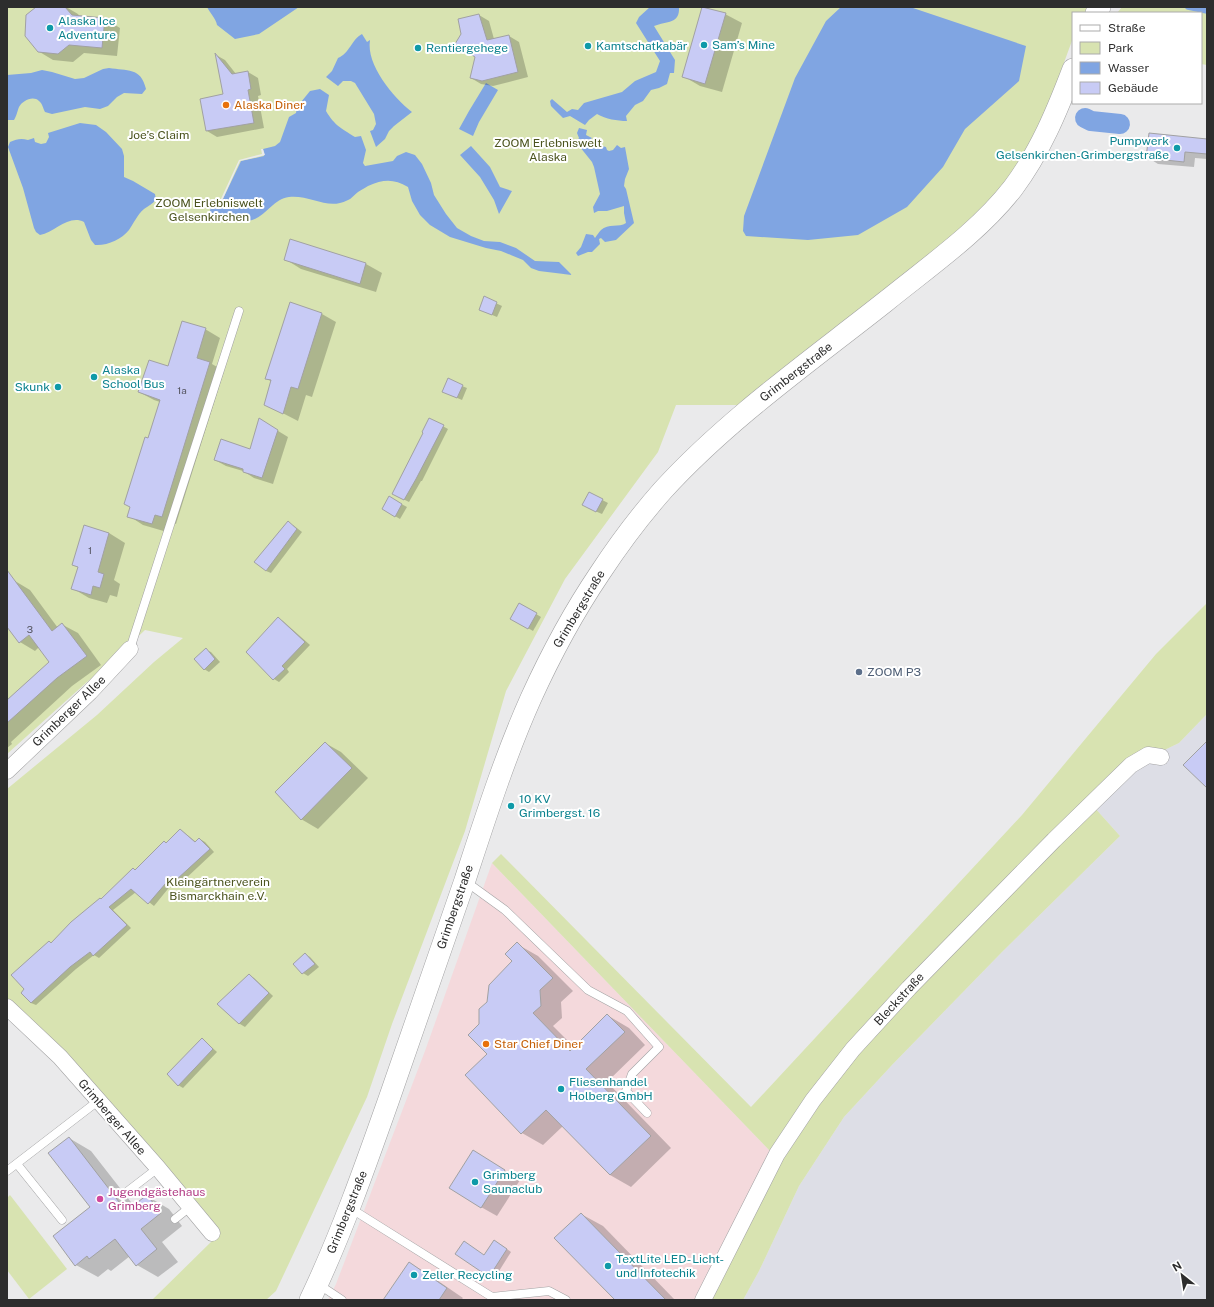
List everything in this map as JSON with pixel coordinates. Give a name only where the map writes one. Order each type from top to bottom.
[{"type":"street","name":"Grimbergstraße","points":[[314,1292],[350,1208],[511,748],[531,699],[562,635],[599,574],[634,525],[664,489],[725,430],[758,402],[945,254],[988,217],[1013,188],[1036,155],[1058,108],[1072,72]]},
{"type":"street","name":"Grimberger Allee","points":[[7,771],[90,692],[130,649]]},
{"type":"street","name":"Bleckstraße","points":[[703,1300],[777,1154],[813,1100],[853,1049],[908,988],[1054,840],[1131,765],[1148,755],[1161,757]]},
{"type":"street","name":"Grimberger Allee","points":[[7,1007],[60,1057],[158,1168],[212,1233]]},
{"type":"lane","points":[[130,649],[239,311]]},
{"type":"lane","points":[[465,880],[505,910],[588,990],[627,1011],[660,1047],[632,1074],[626,1091],[647,1113]]},
{"type":"lane","points":[[7,1171],[98,1101]]},
{"type":"lane","points":[[17,1164],[62,1220]]},
{"type":"lane","points":[[128,1191],[158,1168]]},
{"type":"lane","points":[[174,1219],[190,1207]]},
{"type":"lane","points":[[350,1208],[492,1297],[549,1291],[566,1300]]},
{"type":"lane","points":[[314,1292],[342,1300]]},
{"type":"shaded area","points":[[1207,714],[1207,1300],[743,1300],[759,1271],[799,1186],[844,1117],[892,1065],[1002,952],[1120,836],[1094,807],[1148,758],[1179,743]]},
{"type":"shaded area","points":[[492,863],[771,1152],[696,1300],[328,1300],[336,1284],[425,1051]]},
{"type":"green space","points":[[7,7],[1089,7],[1086,12],[1072,12],[1072,41],[1047,109],[1027,149],[1007,182],[981,214],[740,405],[676,405],[658,452],[565,579],[506,691],[465,831],[392,1024],[367,1097],[276,1291],[266,1300],[152,1300],[212,1241],[7,1002],[7,789],[97,715],[154,662],[183,638],[145,630],[7,754]]},
{"type":"green space","points":[[1122,7],[1207,7],[1207,65],[1202,64],[1202,12],[1118,12]]},
{"type":"green space","points":[[1207,603],[1207,714],[1179,743],[1148,758],[1094,807],[1120,836],[1002,952],[892,1065],[844,1117],[799,1186],[759,1271],[743,1300],[707,1300],[771,1152],[492,863],[501,854],[751,1107],[1022,815],[1156,654]]},
{"type":"green space","points":[[10,1195],[67,1269],[29,1299],[7,1270],[7,1198]]},
{"type":"water","points":[[207,7],[299,7],[259,34],[235,39],[217,25]]},
{"type":"water","points":[[650,7],[679,7],[679,12],[675,19],[654,26],[675,60],[674,73],[670,73],[667,84],[651,90],[643,101],[635,105],[626,116],[627,121],[619,121],[597,114],[585,125],[570,116],[563,118],[551,106],[550,101],[552,99],[567,112],[572,109],[578,110],[584,103],[622,92],[635,81],[656,72],[660,61],[636,23],[639,17]]},
{"type":"water","points":[[841,7],[913,8],[1026,46],[1019,81],[965,129],[943,167],[907,207],[858,235],[808,240],[746,236],[743,231],[744,216],[795,78],[826,21]]},
{"type":"water","points":[[362,34],[367,42],[370,40],[372,60],[382,80],[397,98],[412,112],[394,126],[389,131],[385,139],[376,147],[370,131],[373,130],[376,124],[374,114],[355,83],[351,81],[343,81],[338,86],[326,77],[332,71],[338,58],[345,53],[355,40]]},
{"type":"water","points":[[109,68],[137,73],[144,82],[146,89],[142,94],[124,93],[117,97],[108,106],[100,109],[85,107],[52,114],[45,112],[42,104],[37,99],[31,99],[20,105],[14,120],[7,119],[7,75],[31,73],[42,70],[75,79],[84,78],[103,69]]},
{"type":"water","points":[[486,83],[498,90],[479,122],[473,136],[459,129]]},
{"type":"water","points":[[320,89],[329,95],[326,111],[332,120],[355,137],[361,136],[366,150],[363,163],[365,166],[393,161],[397,156],[406,152],[415,155],[422,164],[431,183],[434,195],[457,228],[484,241],[500,242],[516,248],[535,261],[559,262],[572,275],[539,271],[531,268],[523,260],[501,251],[450,237],[430,225],[420,215],[412,201],[408,187],[393,181],[379,182],[368,186],[349,200],[334,204],[289,197],[278,201],[259,217],[248,221],[209,216],[212,201],[221,203],[241,161],[264,156],[263,149],[275,146],[280,142],[289,117],[296,113],[297,107],[310,91]]},
{"type":"water","points":[[80,123],[96,125],[106,132],[122,149],[124,156],[124,177],[155,194],[156,200],[137,216],[126,233],[114,241],[100,245],[95,245],[91,240],[84,222],[78,220],[67,222],[40,235],[36,232],[23,188],[8,147],[10,142],[19,139],[28,140],[34,138],[35,142],[41,144],[46,143],[49,137],[48,133]]},
{"type":"water","points":[[579,128],[587,130],[586,135],[592,138],[590,140],[594,144],[606,147],[609,151],[613,150],[617,145],[621,148],[625,147],[629,169],[624,186],[634,223],[616,240],[605,242],[601,238],[599,239],[600,244],[592,252],[578,256],[576,253],[581,247],[586,234],[593,235],[595,238],[604,228],[626,223],[624,206],[594,213],[593,207],[600,194],[592,162],[576,142],[579,138],[577,133]]},
{"type":"water","points":[[471,146],[490,167],[500,187],[512,191],[499,214],[494,200],[480,177],[460,155]]},
{"type":"pier","points":[[261,149],[263,149],[265,155],[240,161],[221,203],[212,201],[209,204],[212,199],[220,201],[239,160],[262,154]]},
{"type":"building","name":"Alaska Ice Adventure","points":[[36,7],[65,7],[72,15],[105,18],[102,48],[69,45],[58,54],[38,52],[25,36],[26,15]]},
{"type":"building","name":"Sam’s Mine","points":[[702,7],[726,13],[705,84],[682,77]]},
{"type":"building","points":[[479,14],[487,40],[509,35],[518,72],[482,81],[470,78],[475,57],[455,44],[461,34],[458,19]]},
{"type":"building","points":[[215,53],[232,74],[248,71],[251,89],[248,90],[254,123],[206,131],[200,99],[223,94]]},
{"type":"building","name":"Pumpwerk Gelsenkirchen-Grimbergstraße","points":[[1149,133],[1207,139],[1207,154],[1185,152],[1184,162],[1146,158]]},
{"type":"building","points":[[290,239],[366,263],[360,284],[284,260]]},
{"type":"building","points":[[484,296],[497,302],[492,315],[479,310]]},
{"type":"building","points":[[290,302],[322,313],[298,389],[291,387],[283,414],[264,405],[271,380],[265,379]]},
{"type":"building","points":[[182,321],[206,328],[197,358],[210,362],[162,517],[155,515],[152,524],[127,517],[130,507],[124,504],[145,437],[148,438],[160,400],[138,392],[149,360],[168,366]]},
{"type":"building","points":[[448,378],[463,385],[457,398],[442,392]]},
{"type":"building","points":[[259,418],[278,430],[262,478],[243,472],[243,469],[214,460],[221,439],[250,449]]},
{"type":"building","points":[[429,418],[444,425],[404,500],[392,494]]},
{"type":"building","points":[[589,492],[603,499],[596,512],[582,505]]},
{"type":"building","points":[[389,496],[402,504],[395,517],[382,509]]},
{"type":"building","points":[[288,521],[297,529],[266,571],[254,562]]},
{"type":"building","points":[[84,525],[109,533],[98,572],[104,574],[100,588],[93,586],[91,595],[71,589],[78,567],[72,565]]},
{"type":"building","points":[[7,570],[52,631],[62,623],[87,656],[57,678],[7,723],[7,700],[49,662],[29,635],[19,643],[7,627]]},
{"type":"building","points":[[519,603],[537,613],[528,629],[510,619]]},
{"type":"building","points":[[278,617],[305,642],[282,666],[285,669],[273,680],[246,652]]},
{"type":"building","points":[[206,648],[215,659],[204,670],[194,659]]},
{"type":"building","points":[[1207,741],[1207,788],[1183,765]]},
{"type":"building","points":[[325,742],[352,768],[301,820],[275,792]]},
{"type":"building","points":[[180,829],[195,842],[199,838],[210,849],[176,880],[172,876],[148,904],[131,889],[109,907],[127,925],[93,956],[90,952],[70,967],[31,1003],[21,993],[24,989],[11,975],[49,941],[51,943],[71,922],[100,898],[101,899],[133,868],[135,870],[164,841],[166,843]]},
{"type":"building","points":[[517,942],[553,978],[540,990],[541,1006],[533,1013],[570,1051],[607,1014],[625,1032],[586,1069],[651,1136],[610,1175],[546,1110],[521,1134],[465,1075],[487,1054],[468,1035],[479,1024],[479,1009],[487,1002],[489,985],[512,961],[505,954]]},
{"type":"building","points":[[305,953],[315,964],[302,974],[293,964]]},
{"type":"building","points":[[249,974],[269,993],[239,1024],[217,1004]]},
{"type":"building","points":[[202,1038],[213,1049],[178,1086],[167,1074]]},
{"type":"building","name":"Jugendgästehaus Grimberg","points":[[69,1137],[126,1211],[147,1195],[161,1213],[141,1229],[157,1249],[136,1266],[115,1239],[89,1259],[87,1256],[75,1266],[53,1236],[90,1207],[48,1153]]},
{"type":"building","name":"Grimberg Saunaclub","points":[[473,1150],[505,1170],[481,1208],[449,1188]]},
{"type":"building","name":"TextLite LED- Licht- und Infotechik","points":[[581,1213],[666,1300],[615,1300],[554,1238]]},
{"type":"building","points":[[494,1240],[507,1249],[489,1277],[455,1254],[464,1241],[484,1255]]},
{"type":"building","name":"Zeller Recycling","points":[[409,1262],[447,1288],[439,1300],[383,1300]]},
{"type":"waterway","points":[[1188,7],[1207,11]]},
{"type":"waterway","points":[[1085,118],[1091,121],[1120,124]]},
{"type":"place","name":"Alaska Ice Adventure","points":[[50,28]]},
{"type":"place","name":"Sam’s Mine","points":[[704,45]]},
{"type":"place","name":"Kamtschatkabär","points":[[588,46]]},
{"type":"place","name":"Rentiergehege","points":[[418,48]]},
{"type":"place","name":"Alaska Diner","points":[[226,105]]},
{"type":"place","name":"Pumpwerk Gelsenkirchen-Grimbergstraße","points":[[1177,148]]},
{"type":"place","name":"Alaska School Bus","points":[[94,377]]},
{"type":"place","name":"Skunk","points":[[58,387]]},
{"type":"place","name":"ZOOM P3","points":[[859,672]]},
{"type":"place","name":"10 KV Grimbergst. 16","points":[[511,806]]},
{"type":"place","name":"Star Chief Diner","points":[[486,1044]]},
{"type":"place","name":"Fliesenhandel Holberg GmbH","points":[[561,1089]]},
{"type":"place","name":"Grimberg Saunaclub","points":[[475,1182]]},
{"type":"place","name":"Jugendgästehaus Grimberg","points":[[100,1199]]},
{"type":"place","name":"TextLite LED- Licht- und Infotechik","points":[[608,1266]]},
{"type":"place","name":"Zeller Recycling","points":[[414,1275]]},
{"type":"park label","name":"Joe’s Claim","points":[[159,135]]},
{"type":"park label","name":"ZOOM Erlebniswelt Alaska","points":[[548,150]]},
{"type":"park label","name":"ZOOM Erlebniswelt Gelsenkirchen","points":[[209,210]]},
{"type":"park label","name":"Kleingärtnerverein Bismarckhain e.V.","points":[[218,889]]}]
